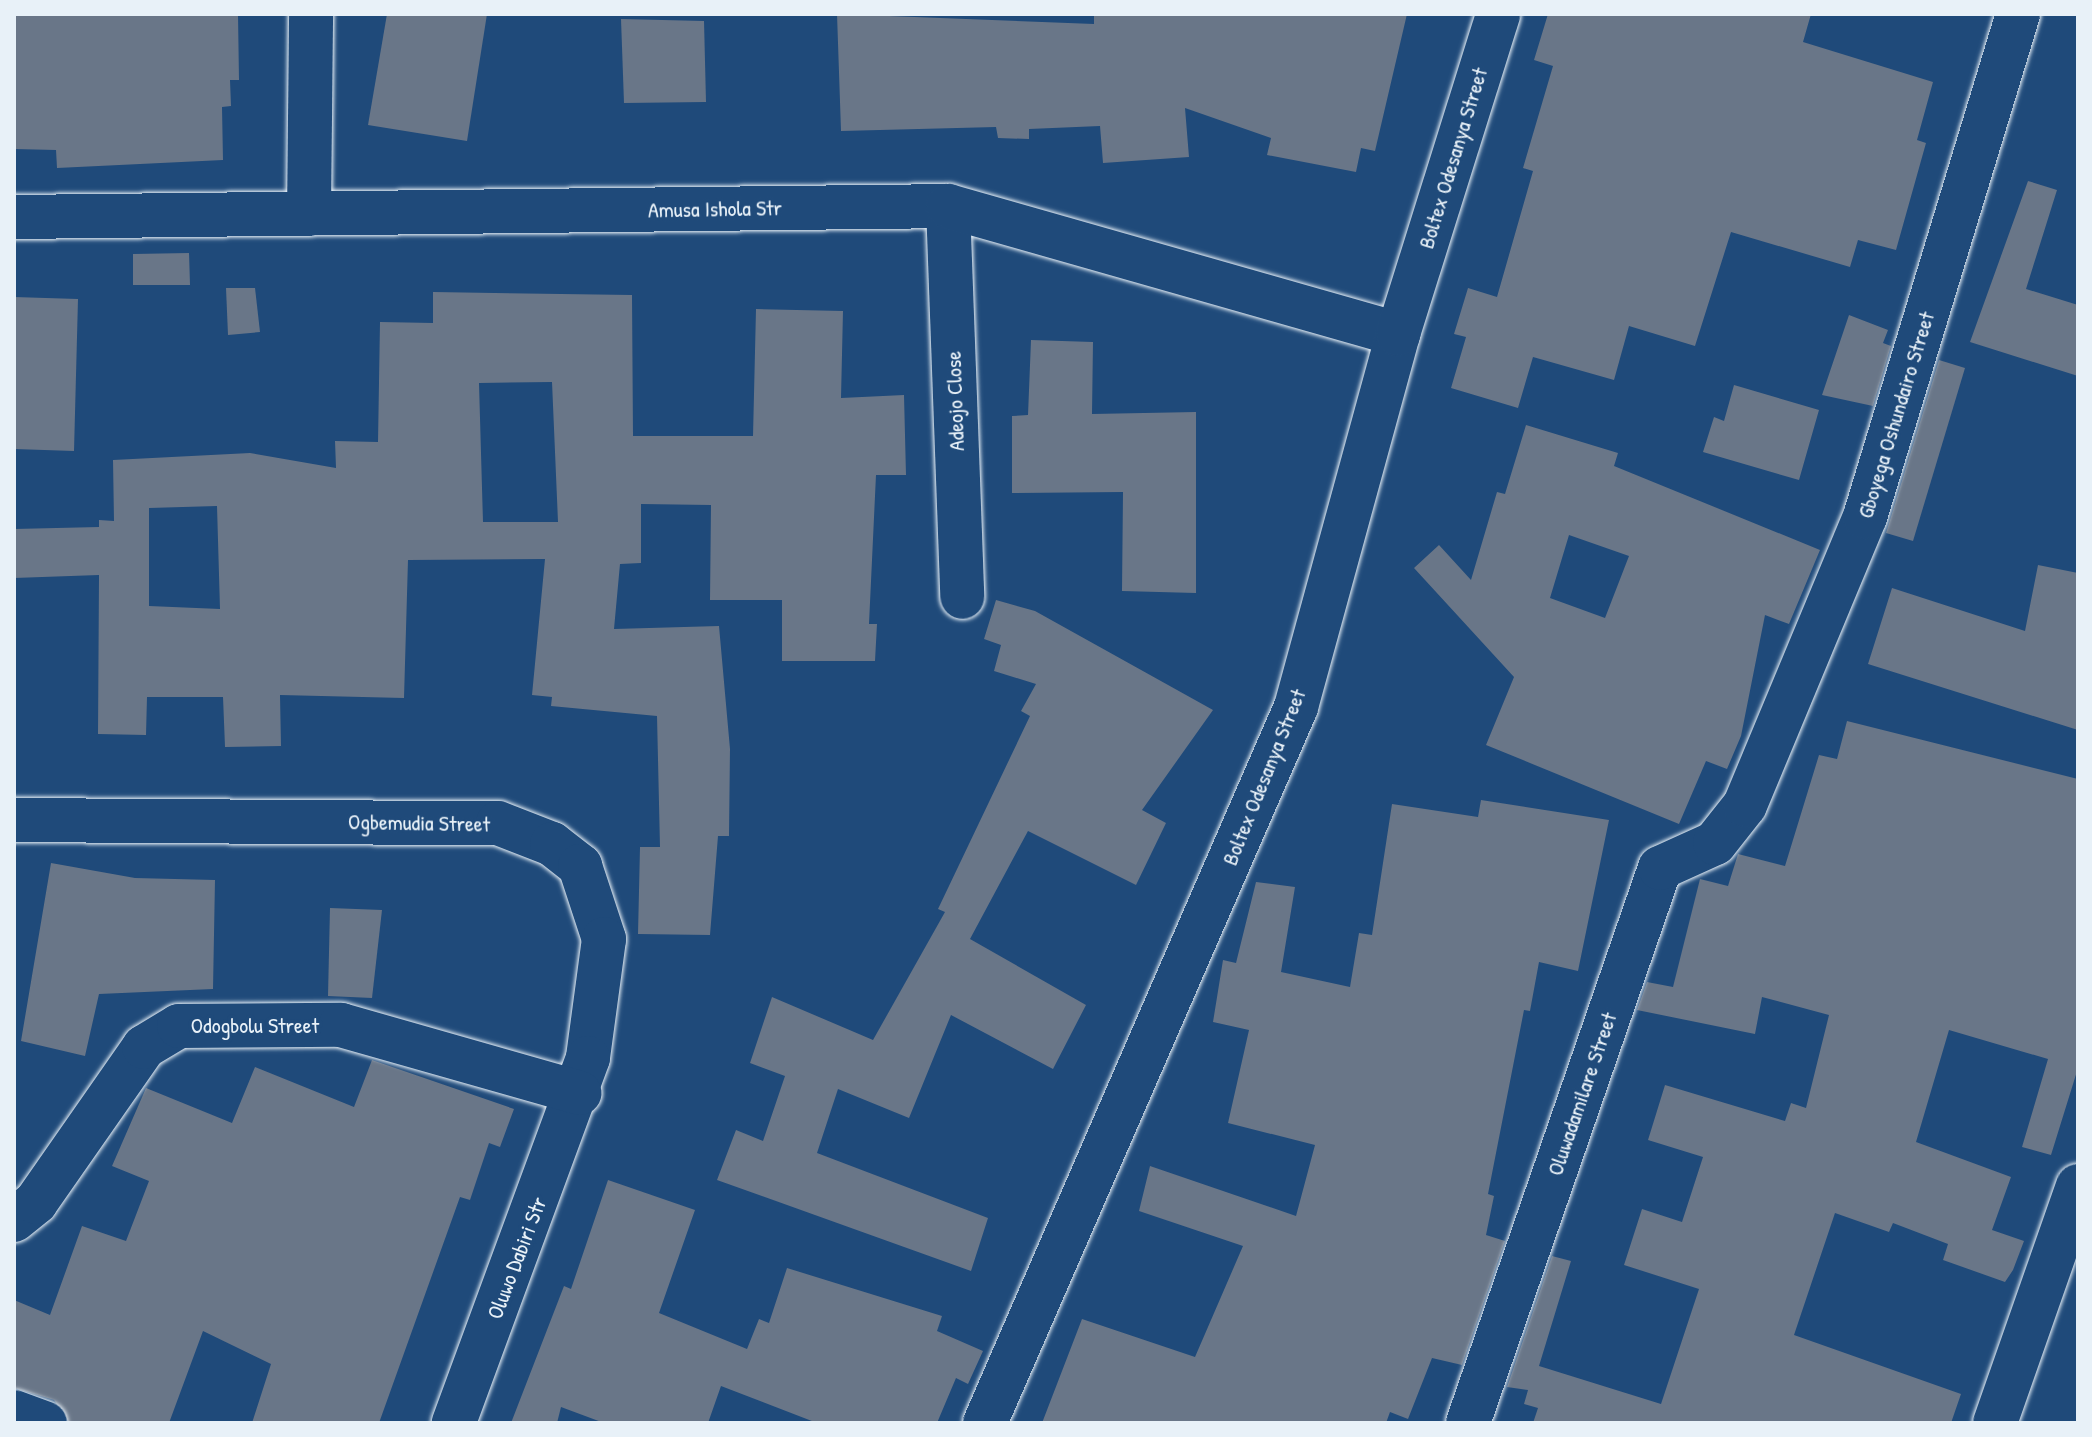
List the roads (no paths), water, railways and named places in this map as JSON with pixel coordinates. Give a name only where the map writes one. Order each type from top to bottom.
[{"type":"street","points":[[309,214],[311,14]]},
{"type":"street","name":"Boltex Odesanya Street","points":[[985,1423],[1296,707],[1398,334],[1498,14]]},
{"type":"street","name":"Gboyega Oshundairo Street","points":[[1745,805],[1865,517],[2018,14]]},
{"type":"street","name":"Amusa Ishola Str","points":[[14,217],[948,206],[1398,334]]},
{"type":"street","name":"Adeojo Close","points":[[948,206],[962,597]]},
{"type":"street","name":"Oluwadamilare Street","points":[[1468,1423],[1660,868],[1715,843],[1745,805]]},
{"type":"street","name":"Ogbemudia Street","points":[[14,820],[498,823],[552,844],[580,866],[604,939],[580,1093]]},
{"type":"street","name":"Odogbolu Street","points":[[14,1220],[36,1202],[144,1047],[179,1026],[341,1025],[580,1093]]},
{"type":"street","name":"Oluwo Dabiri Str","points":[[454,1423],[580,1093]]},
{"type":"street","points":[[1995,1423],[2078,1186]]},
{"type":"street","points":[[14,1412],[45,1423]]}]
